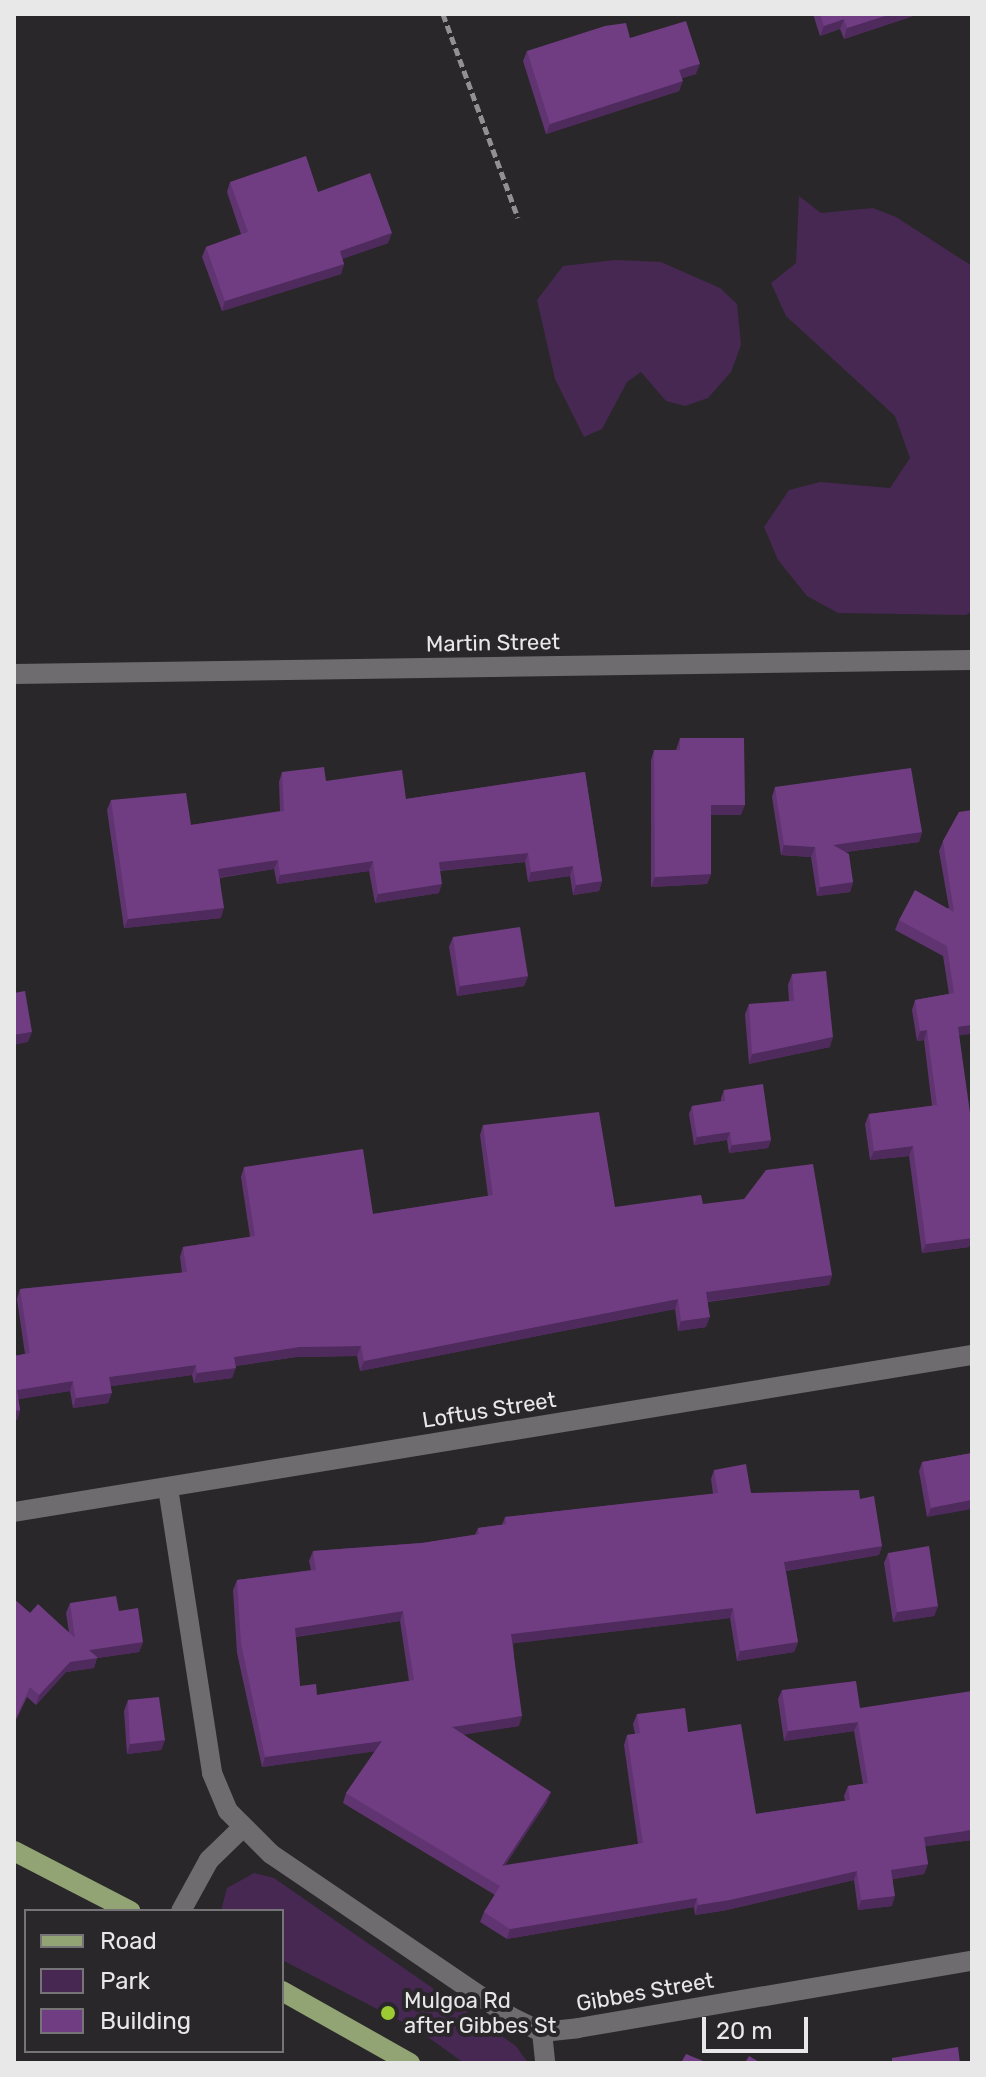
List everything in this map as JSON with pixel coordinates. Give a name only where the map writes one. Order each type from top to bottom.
[{"type":"main road","points":[[14,1851],[126,1909]]},
{"type":"main road","points":[[284,1992],[410,2063]]},
{"type":"street","name":"Martin Street","points":[[14,674],[972,660]]},
{"type":"street","name":"Loftus Street","points":[[14,1512],[972,1355]]},
{"type":"street","points":[[168,1488],[212,1773],[242,1828],[542,2032],[545,2063]]},
{"type":"street","points":[[182,1909],[209,1860],[242,1828]]},
{"type":"street","name":"Gibbes Street","points":[[542,2032],[972,1961]]},
{"type":"path","points":[[443,14],[518,218]]},
{"type":"green space","points":[[799,196],[821,213],[873,208],[896,217],[972,266],[972,611],[966,615],[838,613],[807,596],[778,560],[764,527],[789,490],[820,482],[890,488],[910,458],[895,416],[786,316],[771,283],[796,263]]},
{"type":"green space","points":[[615,260],[661,262],[720,288],[737,304],[741,345],[731,372],[708,398],[685,406],[666,401],[641,372],[627,382],[602,429],[584,437],[555,379],[537,300],[563,266]]},
{"type":"green space","points":[[254,1873],[274,1878],[516,2046],[528,2063],[464,2063],[418,2030],[284,1961],[284,1909],[222,1909],[227,1888]]},
{"type":"building","points":[[820,14],[891,14],[847,28],[844,19],[824,26]]},
{"type":"building","points":[[686,21],[700,64],[679,70],[683,81],[550,124],[527,51],[605,26],[626,23],[630,38]]},
{"type":"building","points":[[306,156],[318,192],[370,173],[392,233],[340,251],[344,264],[225,301],[206,247],[248,232],[230,182]]},
{"type":"building","points":[[680,738],[744,738],[745,805],[711,805],[711,874],[655,877],[654,750],[680,750]]},
{"type":"building","points":[[324,767],[326,781],[402,770],[406,799],[585,772],[602,881],[576,885],[573,866],[531,872],[528,853],[439,862],[442,884],[378,894],[373,861],[280,875],[278,860],[218,869],[224,908],[128,919],[111,800],[186,793],[191,825],[284,811],[282,772]]},
{"type":"building","points":[[911,768],[922,832],[833,845],[849,854],[853,882],[820,887],[815,847],[784,845],[775,787]]},
{"type":"building","points":[[972,810],[972,1025],[958,1027],[972,1127],[972,1238],[926,1244],[913,1146],[874,1151],[869,1114],[937,1105],[927,1030],[920,1031],[915,1000],[954,993],[947,946],[899,920],[915,890],[954,912],[943,841],[959,812]]},
{"type":"building","points":[[520,927],[528,976],[460,986],[453,937]]},
{"type":"building","points":[[826,971],[833,1037],[752,1054],[749,1004],[794,1001],[792,974]]},
{"type":"building","points":[[25,991],[32,1032],[14,1035],[14,993]]},
{"type":"building","points":[[763,1084],[771,1140],[732,1145],[730,1132],[697,1137],[692,1106],[725,1101],[724,1090]]},
{"type":"building","points":[[599,1112],[615,1207],[701,1195],[703,1204],[744,1199],[766,1170],[813,1164],[832,1275],[706,1292],[710,1317],[681,1321],[678,1299],[364,1361],[361,1346],[299,1347],[234,1357],[236,1368],[197,1373],[196,1365],[109,1377],[112,1393],[76,1398],[73,1381],[17,1390],[20,1410],[14,1411],[14,1356],[30,1353],[20,1289],[187,1272],[183,1247],[255,1236],[244,1167],[363,1149],[373,1214],[493,1195],[483,1125]]},
{"type":"building","points":[[972,1453],[972,1500],[931,1508],[922,1462]]},
{"type":"building","points":[[746,1464],[751,1493],[859,1490],[860,1499],[874,1496],[882,1546],[784,1562],[798,1642],[740,1651],[733,1608],[511,1634],[522,1716],[452,1727],[551,1792],[502,1866],[643,1843],[627,1735],[640,1733],[637,1714],[685,1708],[688,1732],[741,1724],[756,1814],[850,1800],[848,1786],[868,1783],[858,1722],[788,1731],[782,1690],[856,1681],[860,1708],[972,1691],[972,1830],[924,1837],[928,1864],[891,1870],[895,1896],[861,1900],[857,1871],[730,1900],[698,1905],[697,1898],[510,1929],[484,1912],[500,1886],[346,1793],[382,1741],[265,1757],[241,1643],[237,1580],[316,1570],[313,1551],[422,1543],[479,1534],[478,1528],[506,1524],[505,1517],[718,1493],[714,1470]],"holes":[[[403,1611],[414,1680],[317,1695],[316,1684],[300,1686],[295,1628]]]},
{"type":"building","points":[[929,1546],[938,1606],[897,1612],[888,1553]]},
{"type":"building","points":[[116,1596],[119,1611],[138,1608],[143,1642],[89,1650],[98,1658],[70,1662],[39,1695],[30,1687],[14,1721],[14,1599],[30,1613],[38,1604],[75,1638],[70,1603]]},
{"type":"building","points":[[159,1697],[165,1740],[130,1744],[128,1700]]},
{"type":"building","points":[[958,2047],[960,2063],[892,2063],[892,2058]]},
{"type":"building","points":[[686,2054],[708,2063],[681,2063]]},
{"type":"building","points":[[749,2056],[761,2063],[745,2063]]},
{"type":"place","name":"Mulgoa Rd after Gibbes St","points":[[388,2013]]}]
